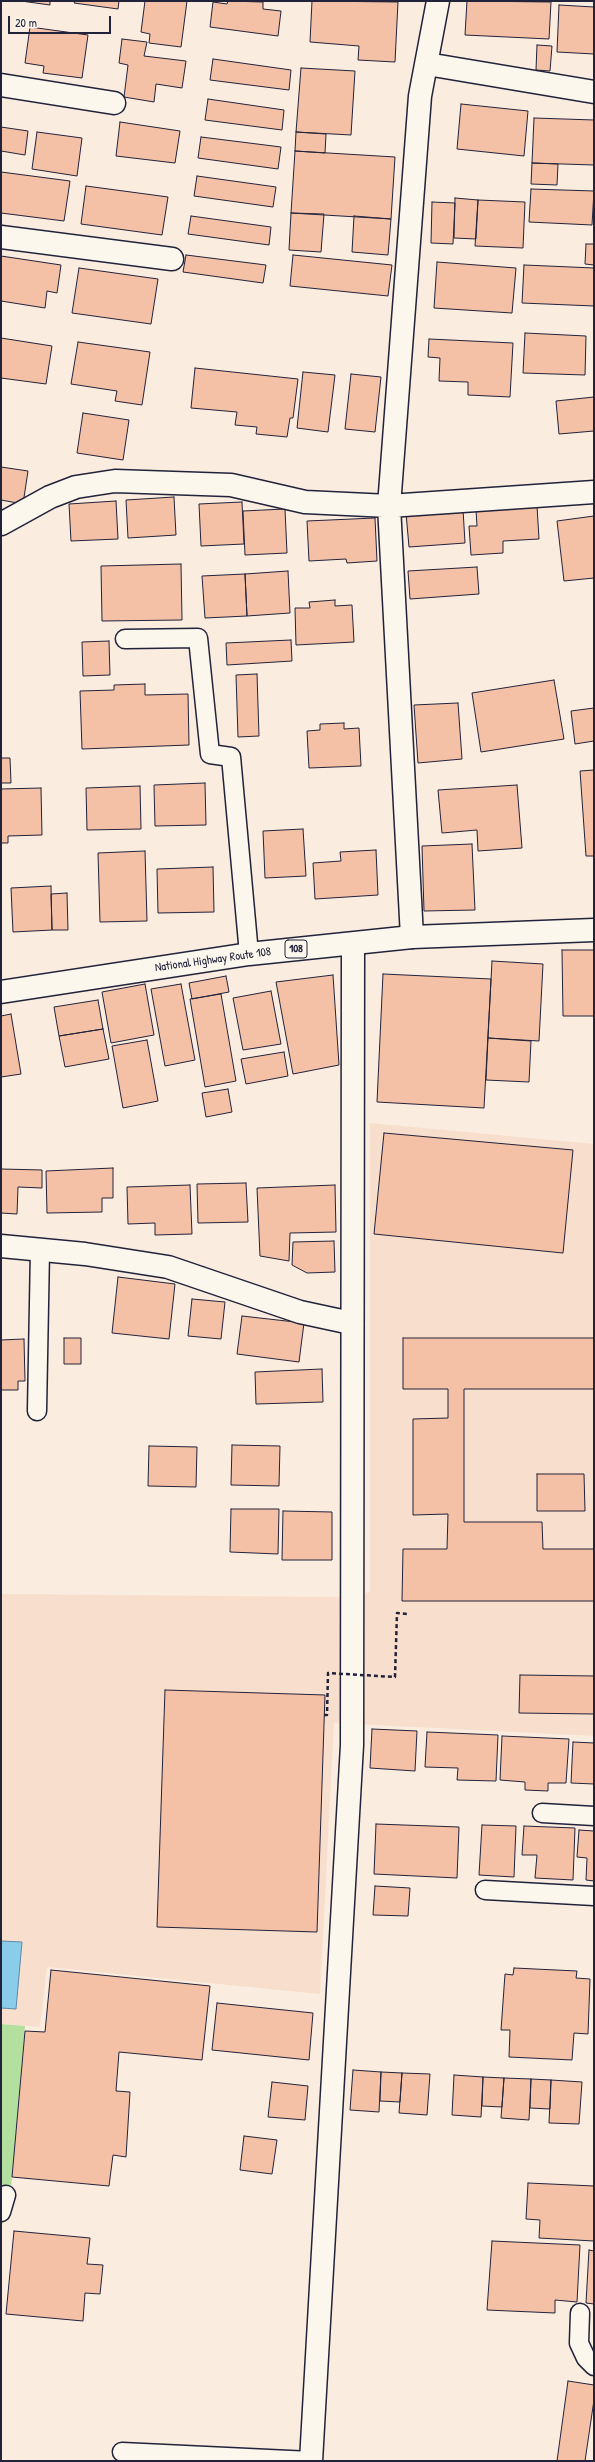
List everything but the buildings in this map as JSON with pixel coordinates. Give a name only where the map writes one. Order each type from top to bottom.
[{"type":"main road","points":[[412,937],[389,506],[420,96],[438,1]]},
{"type":"main road","points":[[427,64],[594,92]]},
{"type":"main road","points":[[1,85],[114,103]]},
{"type":"main road","points":[[1,237],[172,259]]},
{"type":"main road","points":[[1,524],[50,497],[76,487],[115,481],[231,485],[305,502],[389,506],[594,492]]},
{"type":"main road","name":"National Highway Route 108","points":[[1,992],[249,954],[412,937],[594,930]]},
{"type":"main road","points":[[311,2461],[352,1744],[351,1323],[353,944]]},
{"type":"main road","points":[[1,1246],[85,1254],[168,1267],[300,1312],[351,1323]]},
{"type":"lane","points":[[125,639],[198,638],[210,754],[231,757],[249,954]]},
{"type":"lane","points":[[37,1411],[40,1250]]},
{"type":"lane","points":[[542,1813],[594,1816]]},
{"type":"lane","points":[[485,1890],[594,1896]]},
{"type":"lane","points":[[580,2313],[579,2343],[586,2358],[594,2366]]},
{"type":"lane","points":[[122,2452],[311,2461]]},
{"type":"path","points":[[324,1715],[327,1715],[328,1673],[396,1677],[397,1613],[407,1614]]},
{"type":"shaded area","points":[[370,1123],[594,1144],[594,1736],[334,1723],[320,1994],[47,1967],[40,2027],[1,2024],[1,1594],[336,1597],[370,1592]]},
{"type":"green space","points":[[1,2024],[25,2026],[10,2200],[1,2228]]},
{"type":"water","points":[[1,1941],[22,1942],[16,2009],[1,2008]]}]
